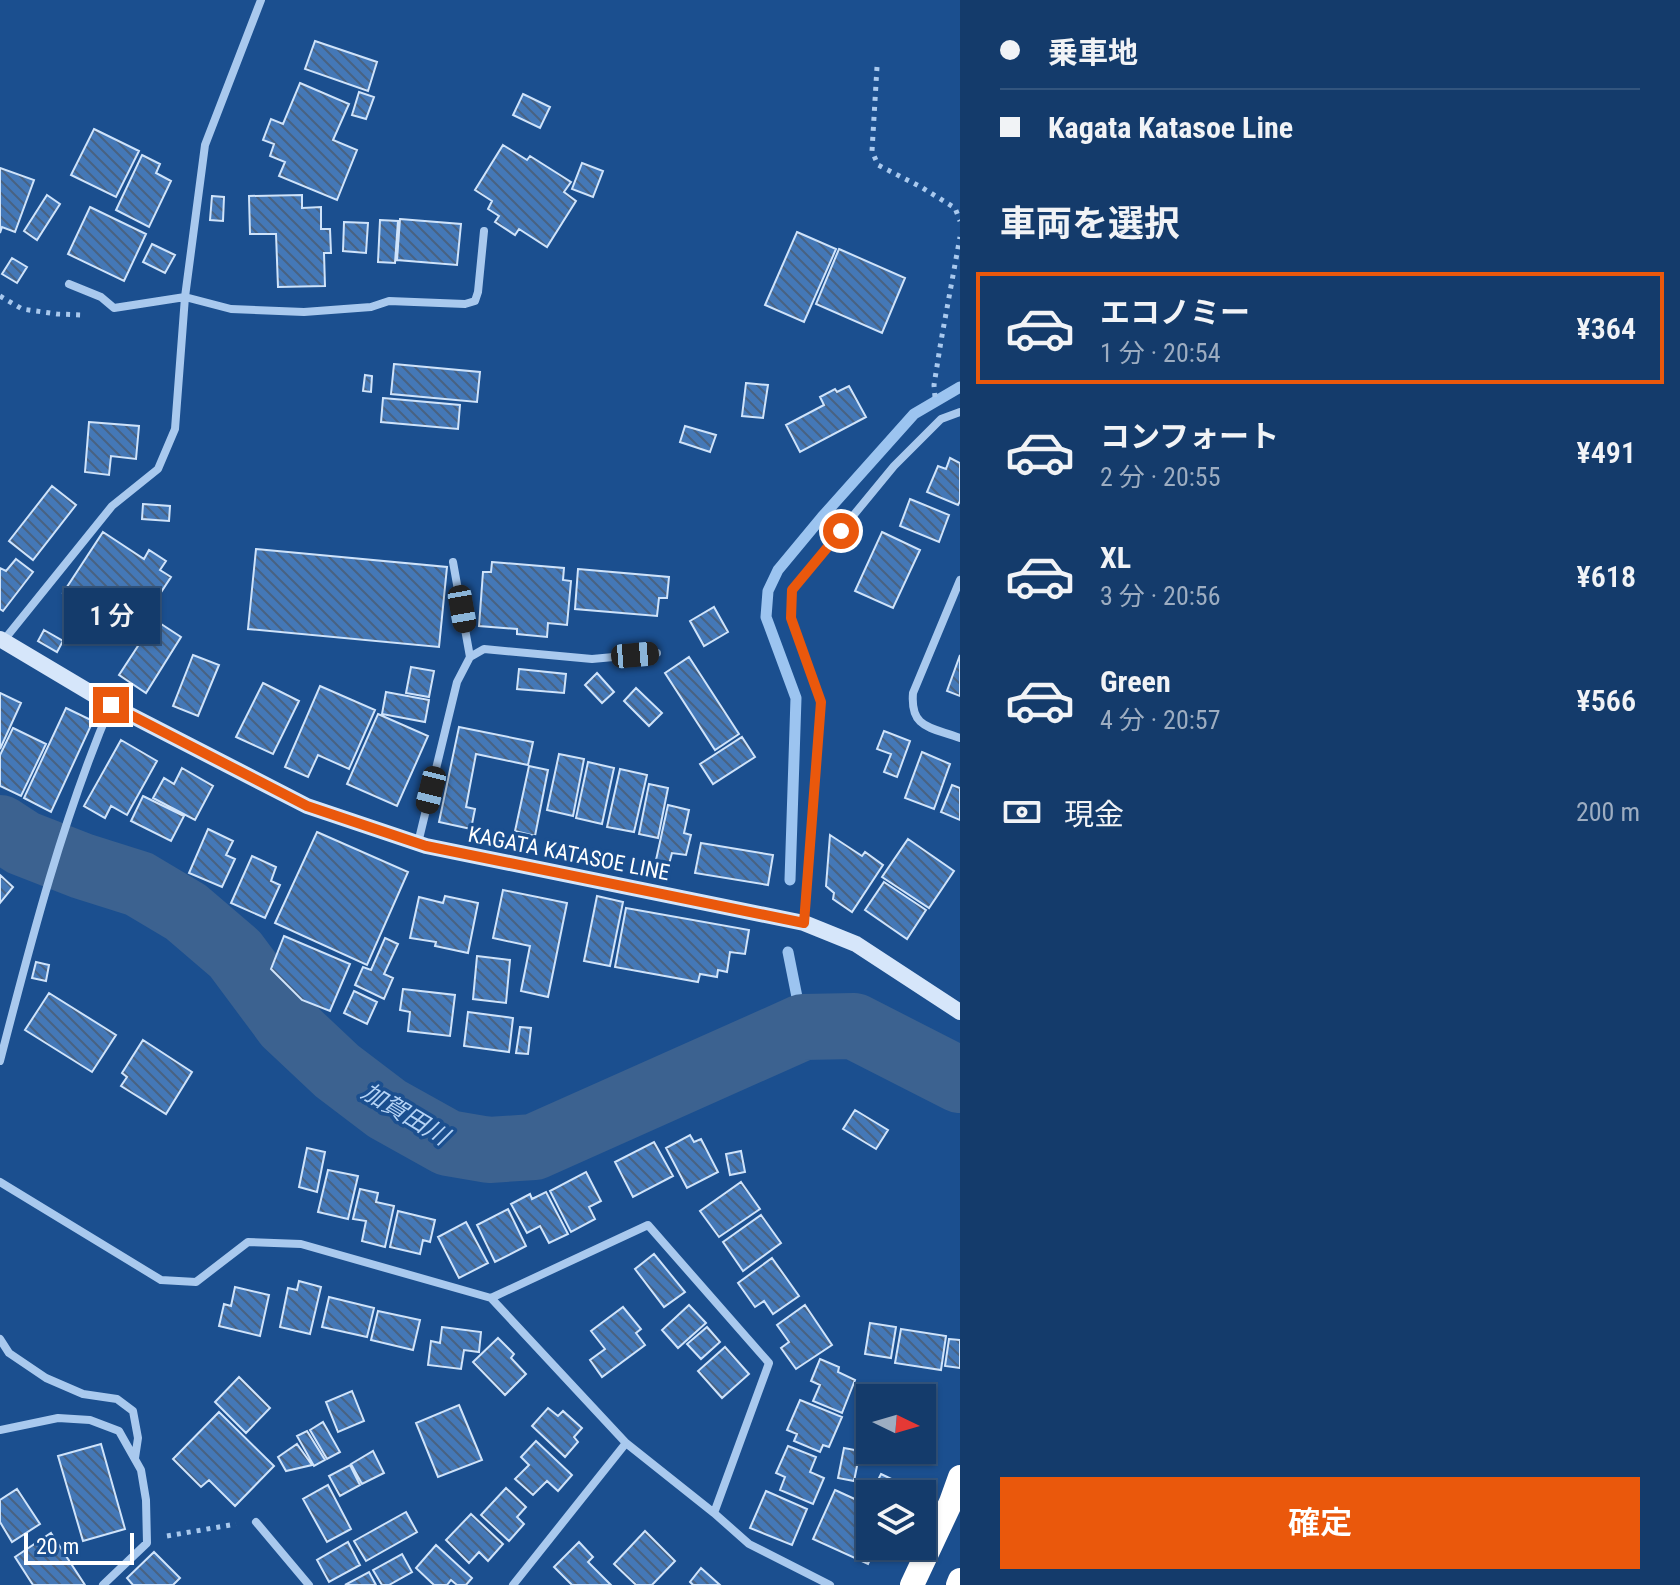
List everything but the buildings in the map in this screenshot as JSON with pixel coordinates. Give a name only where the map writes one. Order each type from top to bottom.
[{"type":"highway","points":[[912,1585],[960,1477]]},
{"type":"main road","name":"KAGATA KATASOE LINE","points":[[2,640],[111,705],[307,806],[426,846],[804,923],[856,944],[960,1012]]},
{"type":"street","points":[[2,640],[112,506],[158,469],[175,429],[185,297],[205,145],[261,0]]},
{"type":"street","points":[[69,284],[101,297],[114,308],[185,297],[231,309],[304,312],[371,307],[389,301],[465,304],[475,301],[478,292],[484,231]]},
{"type":"street","points":[[804,923],[821,702],[791,618],[792,590],[894,466],[941,419],[960,412]]},
{"type":"street","points":[[453,562],[470,657]]},
{"type":"street","points":[[960,580],[913,693],[912,709],[919,722],[960,738]]},
{"type":"street","points":[[418,843],[457,682],[470,657],[484,649],[592,659],[657,653]]},
{"type":"street","points":[[0,1061],[44,899],[95,743],[111,705]]},
{"type":"street","points":[[0,1182],[161,1280],[196,1282],[248,1242],[301,1244],[491,1298],[626,1443],[749,1544],[830,1585]]},
{"type":"street","points":[[491,1298],[648,1225],[769,1363],[714,1513]]},
{"type":"street","points":[[0,1339],[9,1353],[46,1378],[83,1394],[117,1399],[133,1411],[138,1438],[135,1458]]},
{"type":"street","points":[[0,1430],[58,1418],[90,1420],[119,1431],[141,1470],[146,1500],[147,1543],[103,1585]]},
{"type":"street","points":[[513,1585],[626,1443]]},
{"type":"street","points":[[256,1522],[309,1585]]},
{"type":"path","points":[[877,67],[872,151],[878,165],[955,208],[960,221]]},
{"type":"path","points":[[934,385],[960,237]]},
{"type":"path","points":[[0,296],[22,309],[57,314],[96,315],[114,308]]},
{"type":"path","points":[[147,1543],[166,1536],[256,1522]]},
{"type":"waterway","points":[[790,880],[796,698],[766,617],[768,591],[778,570],[914,414],[960,387]]},
{"type":"waterway","name":"加賀田川","points":[[0,828],[23,843],[139,884],[186,912],[235,954],[287,1024],[337,1071],[387,1109],[448,1143],[489,1150],[534,1147],[803,1027],[854,1026],[960,1080]]},
{"type":"waterway","points":[[788,952],[803,1027]]},
{"type":"route","points":[[111,705],[307,806],[426,846],[804,923],[821,702],[791,618],[792,590],[841,531]]}]
